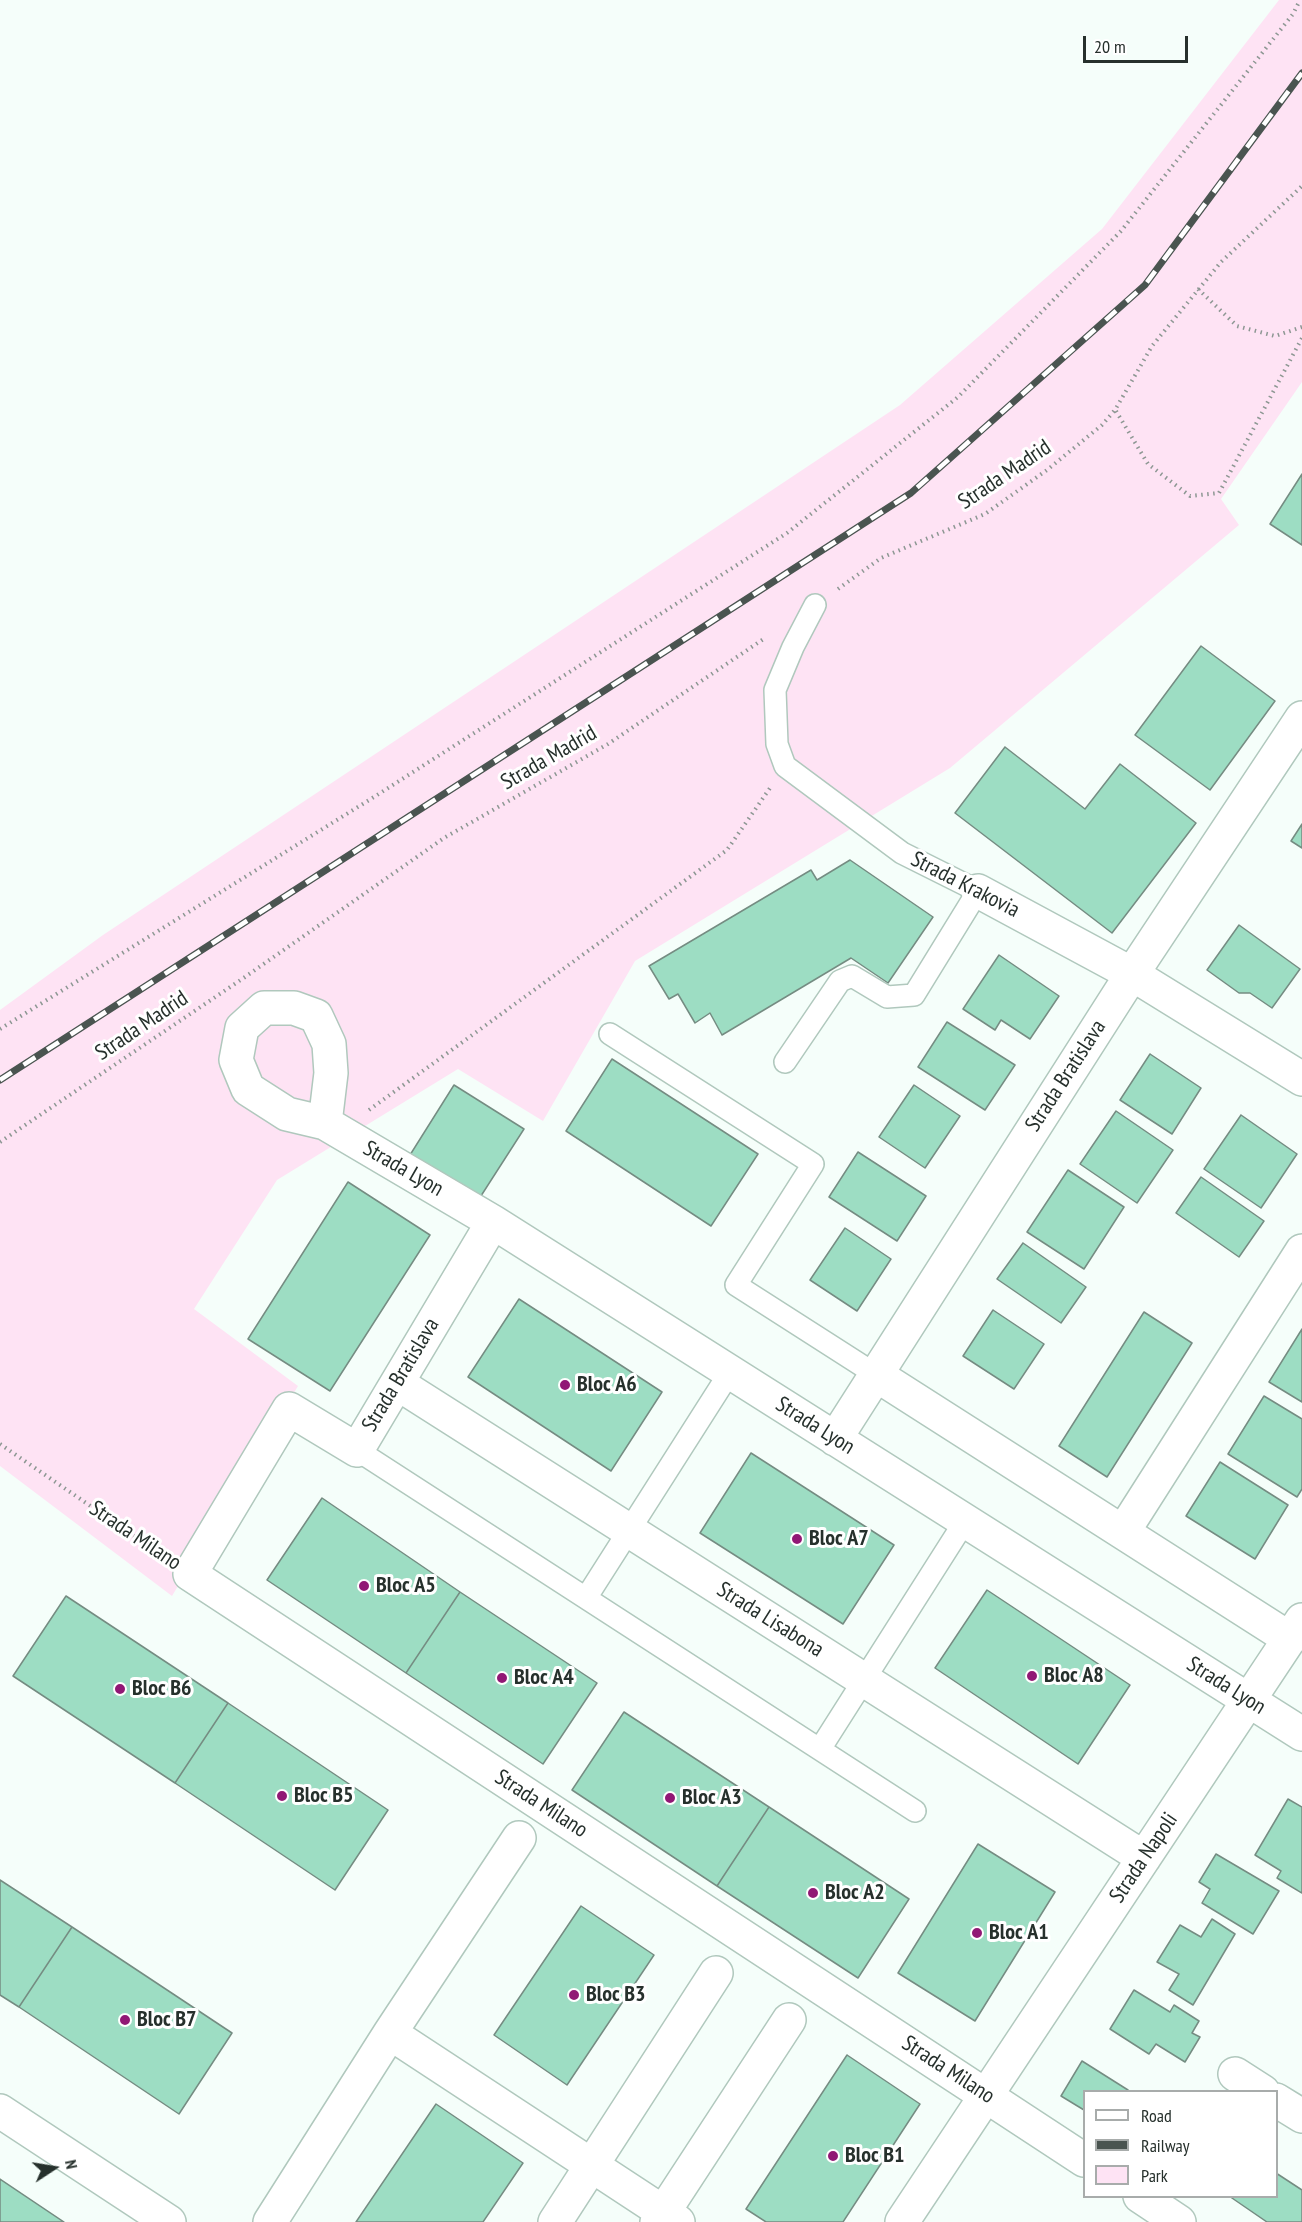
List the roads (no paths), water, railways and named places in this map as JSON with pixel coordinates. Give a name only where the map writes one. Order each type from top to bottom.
[{"type":"street","name":"Strada Bratislava","points":[[835,1438],[1132,974],[1302,718]]},
{"type":"street","name":"Strada Krakovia","points":[[978,891],[1132,974],[1299,1071]]},
{"type":"street","name":"Strada Lyon","points":[[332,1127],[493,1222],[1302,1734]]},
{"type":"street","name":"Strada Bratislava","points":[[190,1574],[289,1409],[357,1450],[493,1222]]},
{"type":"street","points":[[1123,1532],[1302,1251]]},
{"type":"street","points":[[875,1374],[1123,1532],[1296,1630]]},
{"type":"street","name":"Strada Lisabona","points":[[397,1383],[1144,1858]]},
{"type":"street","name":"Strada Milano","points":[[190,1574],[1083,2159]]},
{"type":"street","name":"Strada Napoli","points":[[903,2222],[1296,1630]]},
{"type":"street","points":[[270,2222],[390,2033],[519,1838]]},
{"type":"street","points":[[555,2222],[716,1973]]},
{"type":"street","points":[[390,2033],[592,2165],[666,2219],[789,2020]]},
{"type":"street","points":[[1235,2074],[1261,2090]]},
{"type":"street","points":[[1278,2101],[1302,2116]]},
{"type":"street","points":[[0,2112],[169,2222]]},
{"type":"street","points":[[1143,2198],[1179,2222]]},
{"type":"lane","name":"Strada Krakovia","points":[[815,605],[793,647],[775,690],[777,744],[785,766],[902,853],[978,891]]},
{"type":"lane","points":[[785,1062],[840,981],[852,976],[887,997],[914,995],[978,891]]},
{"type":"lane","points":[[610,1034],[813,1164],[736,1285],[875,1374]]},
{"type":"lane","points":[[586,1598],[730,1372]]},
{"type":"lane","points":[[357,1450],[915,1811]]},
{"type":"lane","points":[[820,1749],[964,1521]]},
{"type":"railway","points":[[0,1080],[911,493],[1145,285],[1302,73]]},
{"type":"place","name":"Bloc A6","points":[[565,1385]]},
{"type":"place","name":"Bloc A7","points":[[797,1539]]},
{"type":"place","name":"Bloc A5","points":[[364,1586]]},
{"type":"place","name":"Bloc A8","points":[[1032,1676]]},
{"type":"place","name":"Bloc A4","points":[[502,1678]]},
{"type":"place","name":"Bloc B6","points":[[120,1689]]},
{"type":"place","name":"Bloc B5","points":[[282,1796]]},
{"type":"place","name":"Bloc A3","points":[[670,1798]]},
{"type":"place","name":"Bloc A2","points":[[813,1893]]},
{"type":"place","name":"Bloc A1","points":[[977,1933]]},
{"type":"place","name":"Bloc B3","points":[[574,1995]]},
{"type":"place","name":"Bloc B7","points":[[125,2020]]},
{"type":"place","name":"Bloc B1","points":[[833,2156]]}]
